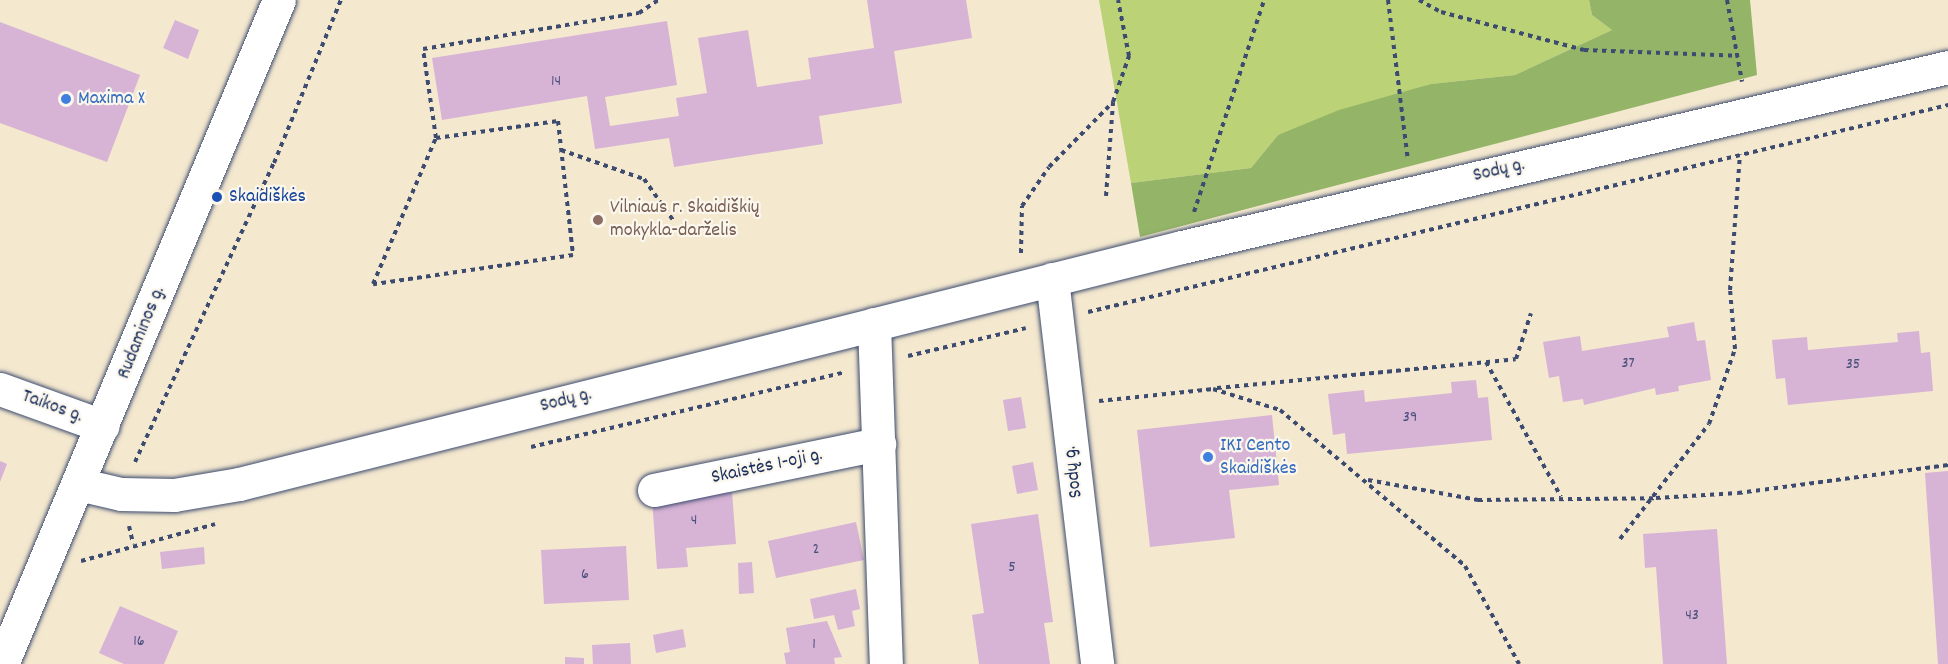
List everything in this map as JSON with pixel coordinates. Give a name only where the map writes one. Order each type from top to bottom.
[{"type":"street","name":"Rudaminos g.","points":[[2,664],[279,0]]},
{"type":"street","name":"Sodų g.","points":[[78,484],[122,494],[174,495],[239,484],[1182,247],[1748,112],[1948,67]]},
{"type":"street","name":"Sodų g.","points":[[1052,279],[1097,664]]},
{"type":"street","points":[[874,324],[886,664]]},
{"type":"street","name":"Taikos g.","points":[[0,389],[103,426]]},
{"type":"street","name":"Skaistės 1-oji g.","points":[[654,490],[879,444]]},
{"type":"path","points":[[133,544],[122,494],[273,163],[341,0]]},
{"type":"path","points":[[436,138],[558,121],[573,255],[373,284],[436,138],[423,49],[639,13],[658,0]]},
{"type":"path","points":[[1106,196],[1113,102],[1129,56],[1118,0]]},
{"type":"path","points":[[1182,247],[1264,0]]},
{"type":"path","points":[[1388,0],[1412,191]]},
{"type":"path","points":[[1419,0],[1441,12],[1584,50],[1737,56]]},
{"type":"path","points":[[1620,539],[1656,498],[1709,424],[1735,349],[1730,290],[1739,155],[1748,112],[1727,0]]},
{"type":"path","points":[[1019,287],[1022,206],[1049,167],[1113,102]]},
{"type":"path","points":[[528,448],[1948,105]]},
{"type":"path","points":[[561,150],[644,179],[673,220]]},
{"type":"path","points":[[1066,405],[1213,388],[1516,359],[1531,313]]},
{"type":"path","points":[[1486,362],[1561,497]]},
{"type":"path","points":[[1213,388],[1280,410],[1368,480],[1465,566],[1520,664]]},
{"type":"path","points":[[1368,480],[1478,500],[1561,497],[1656,498],[1738,493],[1948,465]]},
{"type":"path","points":[[40,575],[133,544],[226,522]]},
{"type":"green space","points":[[1099,0],[1589,0],[1592,15],[1612,30],[1515,75],[1431,84],[1278,135],[1251,168],[1131,183]]},
{"type":"green space","points":[[1589,0],[1750,0],[1757,75],[1140,237],[1131,183],[1251,168],[1278,135],[1339,110],[1431,84],[1515,75],[1612,30],[1592,15]]},
{"type":"building","points":[[867,0],[966,0],[972,38],[894,51],[902,103],[819,116],[823,144],[674,167],[669,138],[595,149],[587,96],[442,120],[432,58],[667,21],[677,85],[605,97],[610,126],[679,116],[676,98],[707,93],[698,38],[748,30],[757,87],[811,79],[808,58],[874,48]]},
{"type":"building","points":[[175,20],[199,30],[188,59],[163,48]]},
{"type":"building","name":"Maxima X","points":[[0,22],[140,75],[107,162],[0,123]]},
{"type":"building","points":[[1694,322],[1697,341],[1705,340],[1711,380],[1678,386],[1679,391],[1656,395],[1655,388],[1584,405],[1583,399],[1563,402],[1559,376],[1549,378],[1543,342],[1580,336],[1582,351],[1669,337],[1667,327]]},
{"type":"building","points":[[1919,331],[1921,353],[1930,352],[1933,391],[1788,405],[1785,378],[1776,379],[1772,340],[1807,337],[1808,350],[1898,342],[1897,333]]},
{"type":"building","points":[[1476,380],[1478,398],[1488,397],[1492,440],[1347,454],[1345,433],[1333,435],[1328,394],[1364,390],[1365,402],[1452,393],[1451,382]]},
{"type":"building","points":[[1021,397],[1026,428],[1008,431],[1003,400]]},
{"type":"building","name":"IKI Cento Skaidiškės","points":[[1272,415],[1279,485],[1229,490],[1235,538],[1150,547],[1137,430]]},
{"type":"building","points":[[0,461],[7,464],[0,482]]},
{"type":"building","points":[[1033,462],[1038,490],[1017,494],[1012,466]]},
{"type":"building","points":[[1948,471],[1948,664],[1938,664],[1925,473]]},
{"type":"building","points":[[732,492],[736,544],[686,548],[688,567],[657,569],[652,498]]},
{"type":"building","points":[[1038,514],[1053,622],[1044,623],[1050,664],[979,664],[972,615],[984,613],[971,524]]},
{"type":"building","points":[[856,522],[864,560],[776,578],[768,541]]},
{"type":"building","points":[[1717,529],[1727,664],[1663,664],[1656,567],[1645,568],[1643,534]]},
{"type":"building","points":[[626,546],[629,600],[544,604],[541,550]]},
{"type":"building","points":[[204,547],[205,564],[162,569],[160,552]]},
{"type":"building","points":[[752,562],[754,593],[739,594],[738,563]]},
{"type":"building","points":[[856,589],[860,609],[852,611],[855,626],[838,630],[834,615],[814,619],[810,599]]},
{"type":"building","points":[[120,606],[178,631],[164,664],[124,664],[99,653]]},
{"type":"building","points":[[827,621],[842,657],[834,658],[835,664],[786,664],[784,653],[790,652],[786,628]]},
{"type":"building","points":[[683,629],[686,647],[656,653],[653,635]]},
{"type":"building","points":[[630,643],[631,664],[593,664],[592,645]]},
{"type":"building","points":[[565,657],[584,658],[584,664],[565,664]]},
{"type":"place","name":"Maxima X","points":[[66,99]]},
{"type":"place","name":"Skaidiškės","points":[[217,197]]},
{"type":"place","name":"Vilniaus r. Skaidiškių mokykla-darželis","points":[[598,220]]},
{"type":"place","name":"IKI Cento Skaidiškės","points":[[1208,457]]}]
